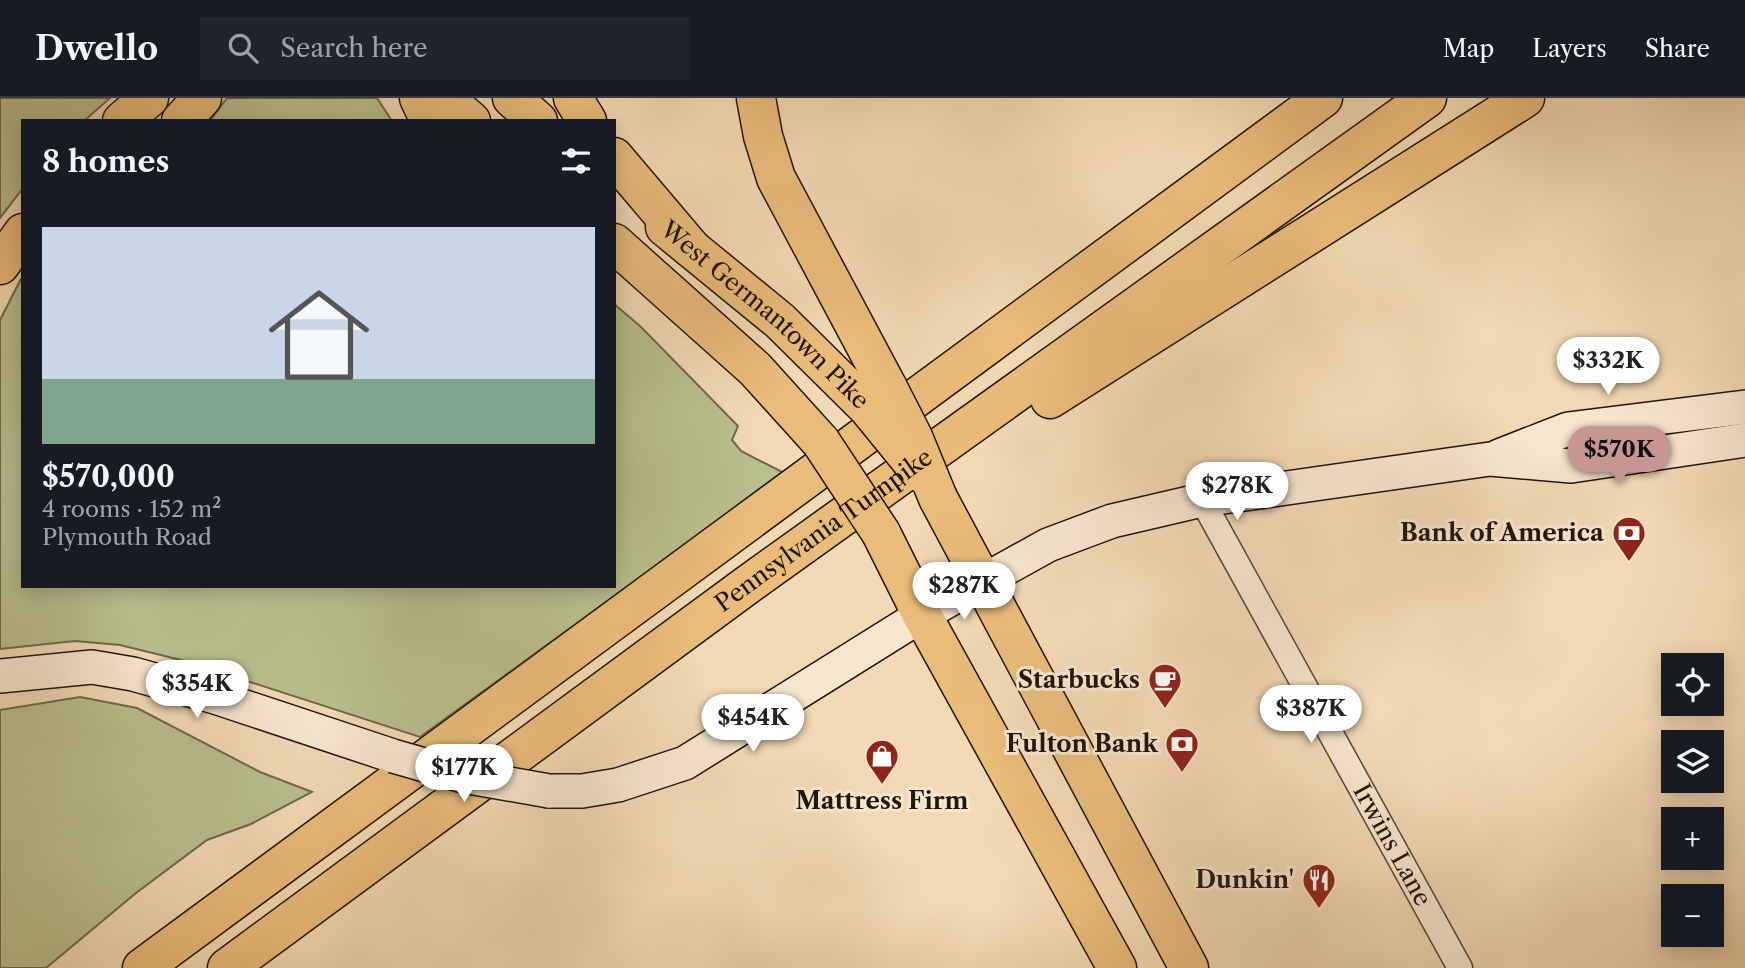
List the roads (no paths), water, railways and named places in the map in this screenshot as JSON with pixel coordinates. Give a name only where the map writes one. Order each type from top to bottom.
[{"type":"main road","points":[[124,119],[149,98]]},
{"type":"main road","points":[[183,119],[202,98]]},
{"type":"main road","points":[[419,98],[429,119]]},
{"type":"main road","points":[[444,98],[469,119]]},
{"type":"main road","points":[[512,98],[536,119]]},
{"type":"main road","points":[[573,98],[586,119]]},
{"type":"main road","points":[[756,98],[776,178],[878,398],[914,437],[937,498],[980,582],[1189,968]]},
{"type":"main road","points":[[142,968],[1323,98]]},
{"type":"main road","name":"Pennsylvania Turnpike","points":[[227,968],[750,583],[1427,98]]},
{"type":"main road","points":[[750,583],[957,463],[1071,385],[1525,98]]},
{"type":"main road","points":[[616,159],[692,249]]},
{"type":"main road","name":"West Germantown Pike","points":[[616,188],[878,398]]},
{"type":"main road","name":"West Germantown Pike","points":[[616,245],[755,369],[821,442],[881,533],[922,615],[1117,968]]},
{"type":"main road","points":[[0,676],[92,667],[132,674],[215,697],[393,756],[463,776],[549,791],[582,791],[618,785],[685,762],[922,615],[1079,532],[1202,500],[1490,459],[1569,429],[1745,407]]},
{"type":"main road","points":[[1490,459],[1572,466],[1745,440]]},
{"type":"street","name":"Irwins Lane","points":[[1202,500],[1460,968]]},
{"type":"place","name":"Bank of America","points":[[1629,563]]},
{"type":"place","name":"Starbucks","points":[[1165,710]]},
{"type":"place","name":"Fulton Bank","points":[[1182,774]]},
{"type":"place","name":"Mattress Firm","points":[[882,786]]},
{"type":"place","name":"Dunkin'","points":[[1319,910]]}]
